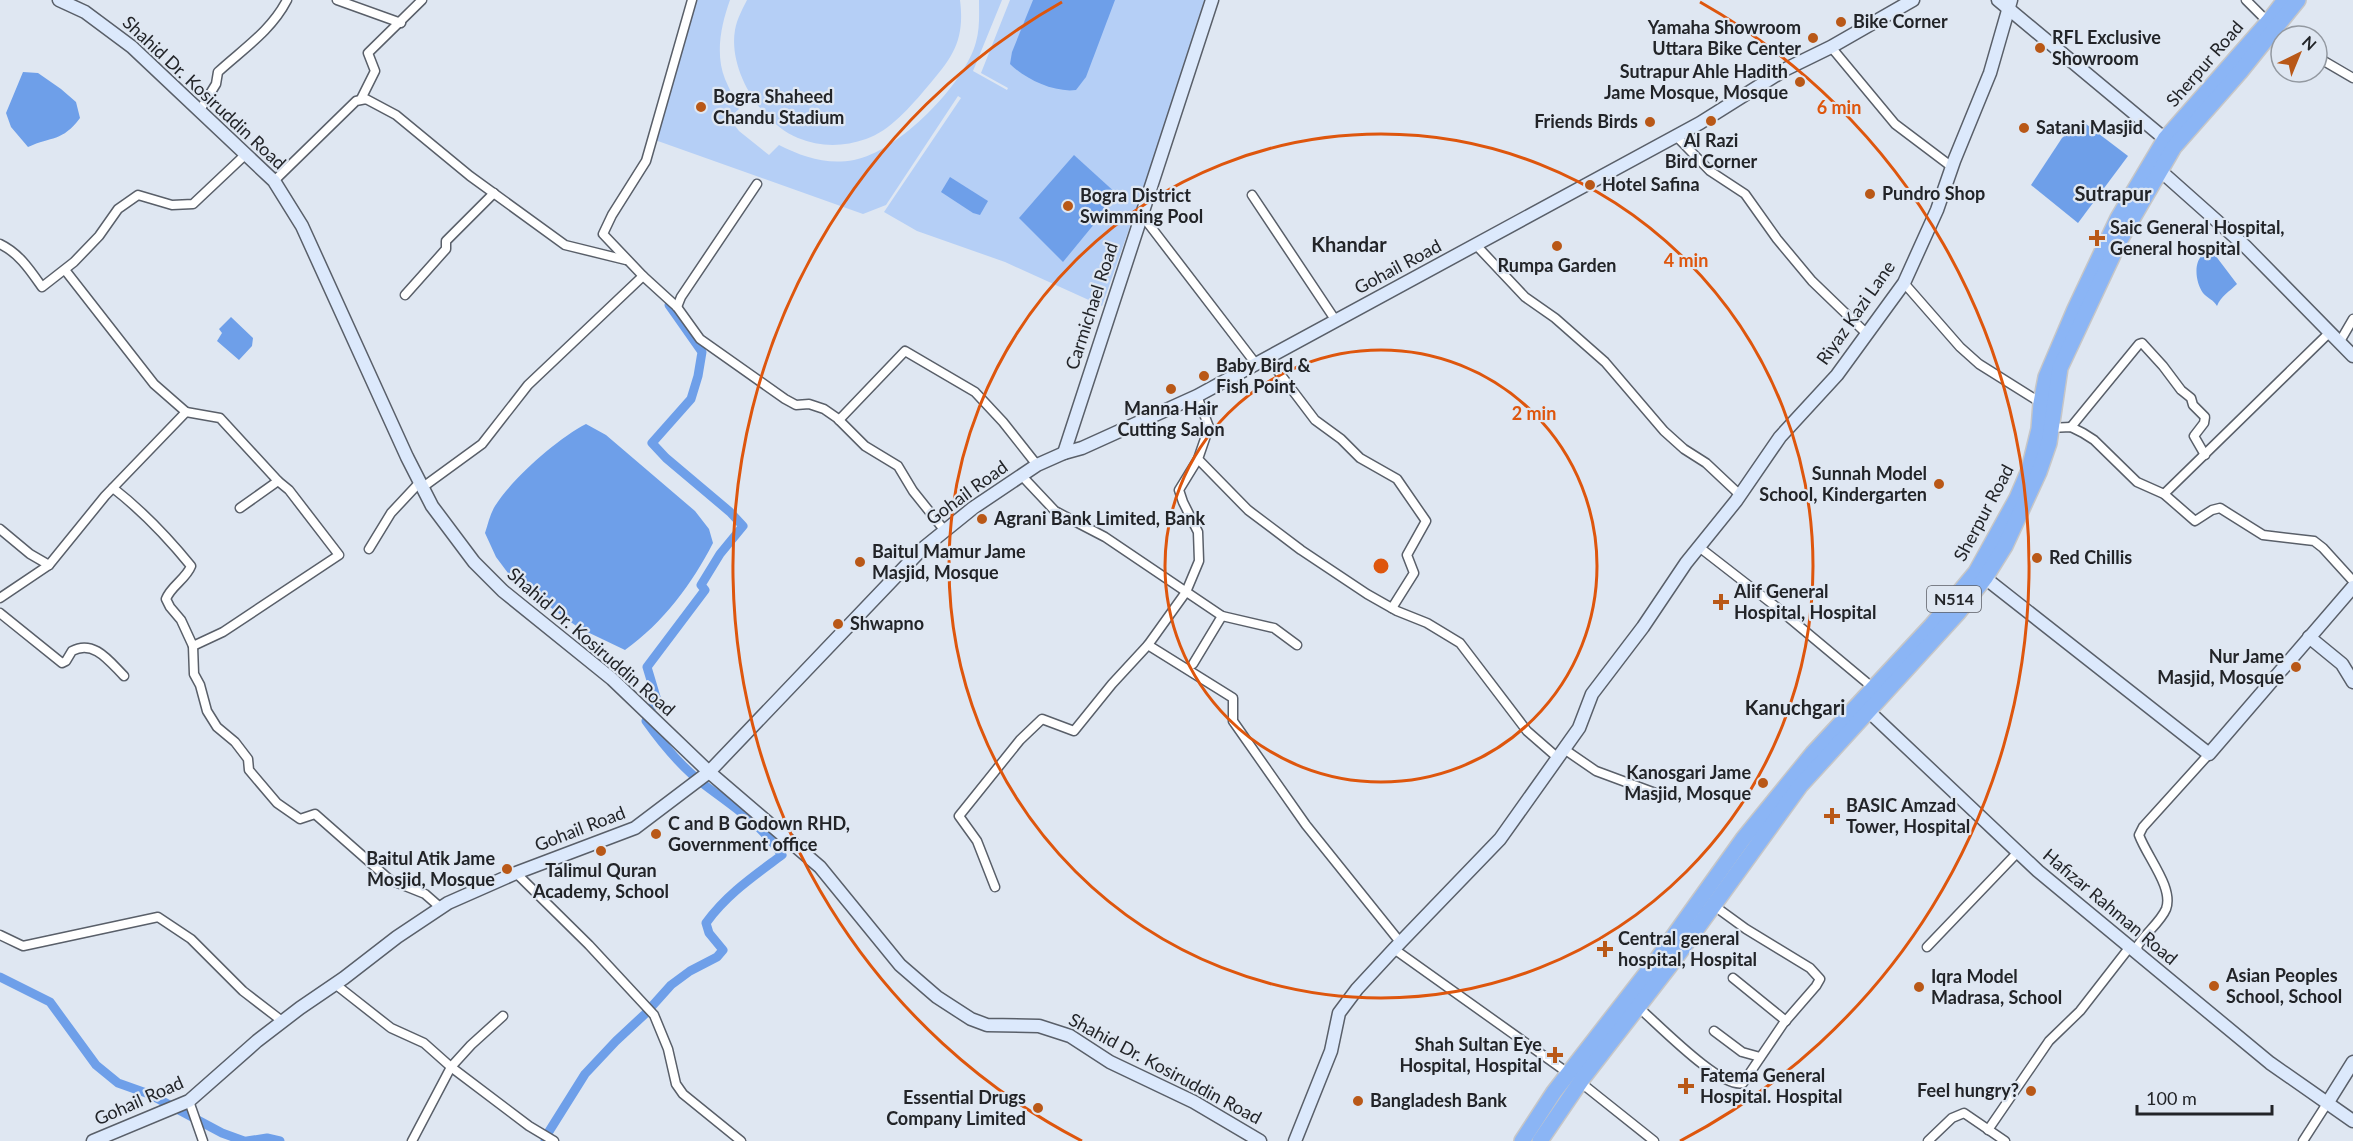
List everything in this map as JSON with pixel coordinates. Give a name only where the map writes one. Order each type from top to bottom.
[{"type":"highway","name":"Sherpur Road","points":[[2278,24],[2285,0]]},
{"type":"highway","name":"Sherpur Road","points":[[2280,24],[2298,0]]},
{"type":"highway","name":"Sherpur Road","points":[[1540,1141],[1574,1078],[1743,839],[1813,753],[1958,613],[1981,575],[2017,498],[2046,428],[2065,355],[2155,166],[2165,139],[2269,36]]},
{"type":"highway","name":"Sherpur Road","points":[[2046,428],[2041,403],[2046,377],[2067,325],[2113,226],[2155,166],[2269,37]]},
{"type":"highway","name":"Sherpur Road","points":[[1522,1141],[1574,1078],[1638,1007],[1800,786],[1863,706],[1872,687],[1981,575]]},
{"type":"street","name":"Shahid Dr. Kosiruddin Road","points":[[59,0],[85,12],[112,30],[274,181],[302,225],[432,506],[474,562],[503,591],[654,718],[702,777],[820,867],[900,965],[937,997],[971,1019],[987,1025],[1039,1026],[1070,1036],[1110,1062],[1194,1102],[1260,1141]]},
{"type":"street","points":[[200,110],[216,84],[218,72],[255,42],[281,12],[287,0]]},
{"type":"street","points":[[337,0],[401,23]]},
{"type":"street","points":[[361,99],[375,71],[368,53],[422,0]]},
{"type":"street","points":[[692,0],[646,161],[612,215],[603,234],[643,276],[677,307],[700,339],[785,399],[796,405],[808,404],[824,409],[840,420],[865,446],[898,466],[913,491],[945,531]]},
{"type":"street","name":"Carmichael Road","points":[[1064,453],[1212,0]]},
{"type":"street","points":[[1998,0],[2010,4],[2165,139]]},
{"type":"street","points":[[2246,0],[2273,24]]},
{"type":"street","name":"Gohail Road","points":[[93,1141],[183,1107],[282,1021],[397,937],[441,908],[516,873],[635,828],[702,777],[921,550],[973,508],[1037,465],[1082,448],[1197,396],[1676,136],[1786,69],[1831,47],[1908,1]]},
{"type":"street","name":"Riyaz Kazi Lane","points":[[1295,1141],[1331,1051],[1339,1013],[1357,989],[1397,945],[1500,840],[1579,728],[1592,694],[1643,627],[1686,563],[1740,495],[1780,437],[1837,375],[1904,283],[1937,210],[1990,73],[2010,4]]},
{"type":"street","points":[[1831,47],[1895,124],[1952,167]]},
{"type":"street","points":[[2329,64],[2353,78]]},
{"type":"street","points":[[274,181],[356,101],[366,99],[396,115],[494,193],[565,245],[627,260]]},
{"type":"street","points":[[1676,136],[1710,171],[1745,194],[1777,239],[1812,281],[1867,334]]},
{"type":"street","points":[[0,244],[9,248],[26,263],[42,287],[64,270],[99,236],[118,209],[138,195],[172,205],[193,204],[246,154]]},
{"type":"street","points":[[2155,166],[2245,246],[2353,356]]},
{"type":"street","points":[[677,307],[681,297],[757,184]]},
{"type":"street","points":[[405,295],[446,249],[446,241],[494,193]]},
{"type":"street","points":[[1252,195],[1336,321]]},
{"type":"street","points":[[1141,214],[1256,364]]},
{"type":"street","points":[[1476,245],[1525,297],[1555,318],[1605,362],[1664,431],[1684,449],[1706,463],[1740,495]]},
{"type":"street","points":[[64,270],[154,384],[186,412],[220,418],[289,490],[339,555],[223,632],[193,646]]},
{"type":"street","points":[[369,549],[391,513],[422,485],[482,444],[528,385],[643,276]]},
{"type":"street","points":[[1904,283],[1960,347],[1979,364],[2041,403]]},
{"type":"street","points":[[2339,343],[2353,319]]},
{"type":"street","points":[[2164,494],[2329,333]]},
{"type":"street","points":[[2071,427],[2131,352],[2142,343],[2205,417],[2204,423],[2194,436],[2205,455]]},
{"type":"street","points":[[840,420],[906,351],[975,392],[1003,422],[1037,465]]},
{"type":"street","points":[[1268,357],[1315,420],[1341,439],[1360,458],[1397,479],[1426,521],[1407,555],[1414,573],[1392,608]]},
{"type":"street","points":[[995,887],[977,841],[959,816],[1020,740],[1042,719],[1074,732],[1148,645],[1186,592],[1199,561],[1198,532],[1179,490],[1198,459],[1209,427],[1197,396]]},
{"type":"street","points":[[0,598],[49,565],[113,488],[186,412]]},
{"type":"street","points":[[2046,428],[2071,427],[2094,440],[2137,482],[2164,494],[2195,521],[2212,510],[2220,508],[2262,535],[2314,541],[2353,581]]},
{"type":"street","points":[[1198,459],[1248,510],[1273,531],[1367,594],[1427,623],[1460,643],[1527,731],[1561,754],[1596,771],[1658,794]]},
{"type":"street","points":[[1022,476],[1055,511],[1105,537],[1222,615],[1274,628],[1298,645]]},
{"type":"street","points":[[240,508],[278,481]]},
{"type":"street","points":[[113,488],[141,510],[148,522],[191,566],[188,573],[166,599],[181,620],[193,646],[194,674],[200,685],[207,711],[218,727],[235,742],[248,759],[249,770],[277,802],[300,819],[315,814],[390,880],[425,894],[441,908]]},
{"type":"street","points":[[0,530],[30,554],[49,565]]},
{"type":"street","points":[[1699,547],[1775,606],[1872,687]]},
{"type":"street","points":[[1981,575],[2209,754]]},
{"type":"street","points":[[1988,1130],[2049,1041],[2134,952],[2165,911],[2168,897],[2166,887],[2152,865],[2139,835],[2143,827],[2353,587]]},
{"type":"street","points":[[0,613],[62,663],[72,651],[88,648],[100,652],[124,676]]},
{"type":"street","points":[[1193,664],[1222,615]]},
{"type":"street","points":[[2309,637],[2342,664],[2353,682]]},
{"type":"street","points":[[1148,645],[1233,698],[1233,721],[1306,825],[1397,945],[1654,1141]]},
{"type":"street","name":"Hafizar Rahman Road","points":[[1863,706],[2018,852],[2134,952],[2270,1063],[2353,1121]]},
{"type":"street","points":[[1928,947],[2018,852]]},
{"type":"street","points":[[516,873],[574,929],[649,1010],[668,1049],[676,1084],[682,1094],[741,1141]]},
{"type":"street","points":[[1638,1007],[1702,1065],[1737,1085],[1743,1083],[1786,1021],[1816,986],[1820,979],[1817,974],[1713,905]]},
{"type":"street","points":[[0,934],[23,946],[158,917],[191,939],[243,991],[282,1021]]},
{"type":"street","points":[[1733,978],[1786,1021]]},
{"type":"street","points":[[335,984],[391,1028],[424,1043],[451,1067],[552,1140]]},
{"type":"street","points":[[412,1141],[451,1067],[503,1016]]},
{"type":"street","points":[[1714,1031],[1742,1052],[1760,1057]]},
{"type":"street","points":[[2303,1141],[2353,1062]]},
{"type":"street","points":[[183,1107],[196,1123],[203,1141]]},
{"type":"street","points":[[1928,1141],[1952,1118],[1964,1113],[2005,1141]]},
{"type":"shaded area","points":[[696,0],[730,0],[722,29],[720,60],[725,79],[739,109],[729,118],[739,131],[769,155],[779,145],[824,161],[844,161],[871,154],[890,144],[927,114],[944,96],[969,59],[976,42],[979,26],[979,0],[1002,0],[973,71],[1007,90],[1008,88],[981,73],[1010,0],[1206,0],[1102,306],[1005,262],[917,231],[884,212],[961,98],[958,96],[886,205],[863,214],[655,140]]},
{"type":"shaded area","points":[[747,0],[960,0],[961,26],[955,47],[944,66],[915,102],[892,124],[875,135],[857,142],[840,145],[823,144],[806,141],[784,131],[760,108],[742,78],[734,46],[735,30]]},
{"type":"water","points":[[1033,0],[1115,0],[1086,77],[1076,90],[1059,89],[1040,84],[1010,64],[1012,52]]},
{"type":"water","points":[[23,72],[38,73],[61,89],[76,102],[80,118],[62,135],[28,147],[11,127],[6,113]]},
{"type":"water","points":[[2082,121],[2128,156],[2078,223],[2031,185],[2062,138]]},
{"type":"water","name":"Bogra District Swimming Pool","points":[[1074,155],[1118,195],[1063,262],[1019,218]]},
{"type":"water","points":[[950,177],[988,201],[980,215],[973,213],[941,192]]},
{"type":"water","points":[[2212,251],[2237,284],[2217,306],[2203,293],[2197,275],[2198,262],[2201,257]]},
{"type":"water","points":[[231,317],[253,338],[252,346],[239,360],[217,341],[222,333],[219,329]]},
{"type":"water","points":[[586,424],[606,435],[695,511],[709,529],[713,543],[696,573],[675,602],[652,628],[625,650],[579,628],[514,581],[496,557],[485,533],[493,509],[512,484],[549,449]]},
{"type":"waterway","points":[[545,1141],[585,1074],[671,985],[690,971],[717,957],[723,950],[709,933],[706,923],[714,913],[741,886],[782,855],[756,825],[681,764],[646,721],[656,697],[647,667],[705,590],[701,585],[720,554],[743,526],[652,443],[691,399],[702,352],[669,305]]},
{"type":"waterway","points":[[0,977],[50,1002],[96,1065],[118,1083],[149,1094],[222,1133],[244,1141]]},
{"type":"waterway","points":[[247,1141],[267,1138],[280,1141]]},
{"type":"place","name":"Bike Corner","points":[[1841,22]]},
{"type":"place","name":"Yamaha Showroom Uttara Bike Center","points":[[1813,38]]},
{"type":"place","name":"RFL Exclusive Showroom","points":[[2040,48]]},
{"type":"place","name":"Sutrapur Ahle Hadith Jame Mosque, Mosque","points":[[1800,82]]},
{"type":"place","name":"Bogra Shaheed Chandu Stadium","points":[[701,107]]},
{"type":"place","name":"Al Razi Bird Corner","points":[[1711,121]]},
{"type":"place","name":"Friends Birds","points":[[1650,122]]},
{"type":"place","name":"Satani Masjid","points":[[2024,128]]},
{"type":"place","name":"Hotel Safina","points":[[1590,185]]},
{"type":"place","name":"Pundro Shop","points":[[1870,194]]},
{"type":"place","name":"Bogra District Swimming Pool","points":[[1068,206]]},
{"type":"place","name":"Saic General Hospital, General hospital","points":[[2097,238]]},
{"type":"place","name":"Rumpa Garden","points":[[1557,246]]},
{"type":"place","name":"Baby Bird & Fish Point","points":[[1204,376]]},
{"type":"place","name":"Manna Hair Cutting Salon","points":[[1171,389]]},
{"type":"place","name":"Sunnah Model School, Kindergarten","points":[[1939,484]]},
{"type":"place","name":"Agrani Bank Limited, Bank","points":[[982,519]]},
{"type":"place","name":"Red Chillis","points":[[2037,558]]},
{"type":"place","name":"Baitul Mamur Jame Masjid, Mosque","points":[[860,562]]},
{"type":"place","name":"Alif General Hospital, Hospital","points":[[1721,602]]},
{"type":"place","name":"Shwapno","points":[[838,624]]},
{"type":"place","name":"Nur Jame Masjid, Mosque","points":[[2296,667]]},
{"type":"place","name":"Kanosgari Jame Masjid, Mosque","points":[[1763,783]]},
{"type":"place","name":"BASIC Amzad Tower, Hospital","points":[[1832,816]]},
{"type":"place","name":"C and B Godown RHD, Government office","points":[[656,834]]},
{"type":"place","name":"Talimul Quran Academy, School","points":[[601,851]]},
{"type":"place","name":"Baitul Atik Jame Mosjid, Mosque","points":[[507,869]]},
{"type":"place","name":"Central general hospital, Hospital","points":[[1605,949]]},
{"type":"place","name":"Asian Peoples School, School","points":[[2214,986]]},
{"type":"place","name":"Iqra Model Madrasa, School","points":[[1919,987]]},
{"type":"place","name":"Shah Sultan Eye Hospital, Hospital","points":[[1555,1055]]},
{"type":"place","name":"Fatema General Hospital. Hospital","points":[[1686,1086]]},
{"type":"place","name":"Feel hungry?","points":[[2031,1091]]},
{"type":"place","name":"Bangladesh Bank","points":[[1358,1101]]},
{"type":"place","name":"Essential Drugs Company Limited","points":[[1038,1108]]},
{"type":"district","name":"Sutrapur","points":[[2113,194]]},
{"type":"district","name":"Khandar","points":[[1349,245]]},
{"type":"district","name":"Kanuchgari","points":[[1795,708]]}]
